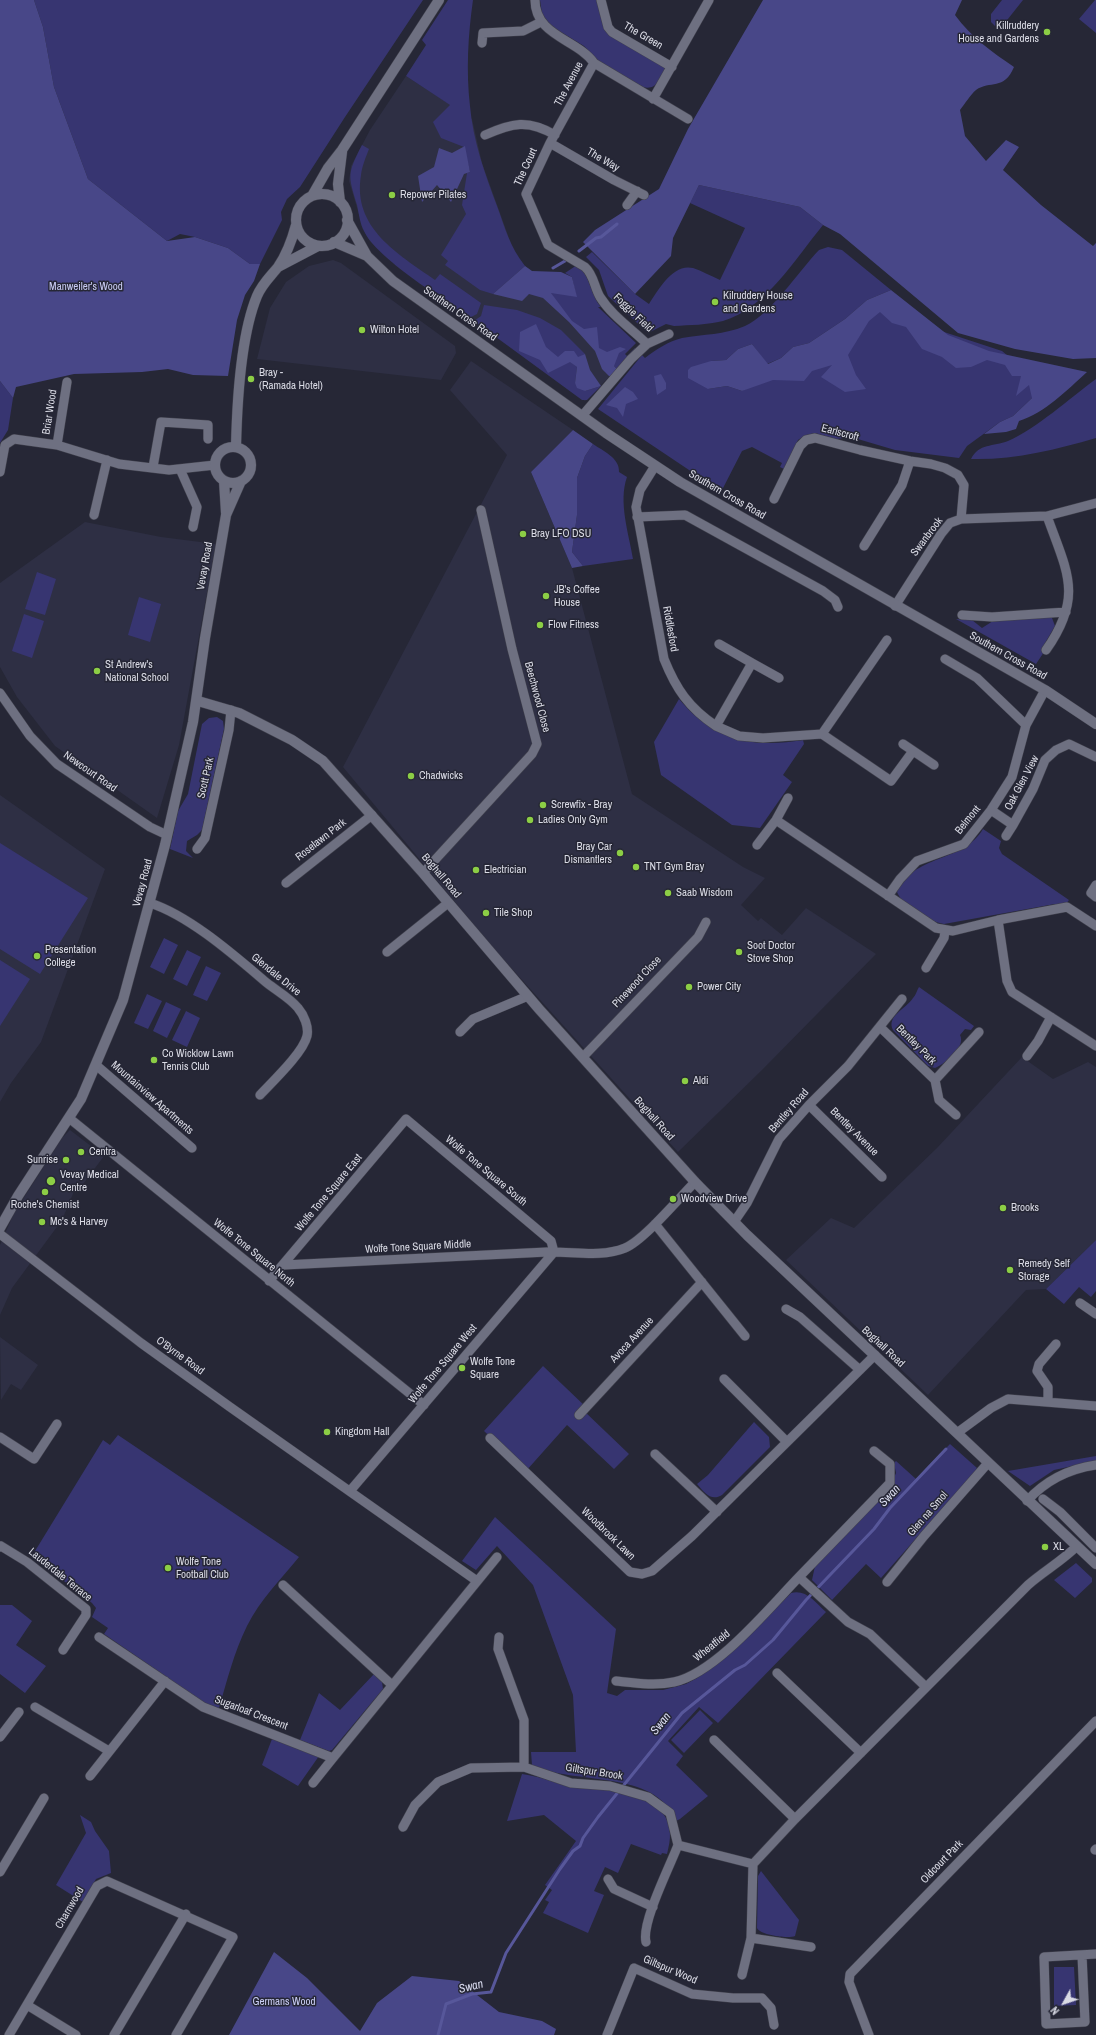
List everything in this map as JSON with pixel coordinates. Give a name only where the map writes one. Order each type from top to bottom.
[{"type":"main road","points":[[215,465],[216,459],[222,450],[236,447],[237,417],[246,334],[251,311],[262,284],[278,267],[291,244],[298,210],[306,200],[312,196],[328,168],[342,150],[439,0]]},
{"type":"main road","points":[[278,267],[318,246],[334,242],[343,235],[347,220],[344,208],[340,202],[338,184],[342,150]]},
{"type":"main road","points":[[312,196],[325,195],[340,202]]},
{"type":"main road","name":"Southern Cross Road","points":[[347,220],[367,256],[393,281],[582,416],[655,466],[724,508],[1045,690],[1096,724]]},
{"type":"main road","points":[[296,225],[305,239],[318,246]]},
{"type":"main road","name":"Southern Cross Road","points":[[334,242],[367,256]]},
{"type":"main road","name":"Vevay Road","points":[[226,515],[241,481],[249,473],[251,462],[248,454],[236,447]]},
{"type":"main road","name":"Vevay Road","points":[[0,1228],[18,1196],[81,1099],[123,1000],[150,903],[198,701],[205,638],[226,515],[224,481],[218,475],[215,465]]},
{"type":"main road","points":[[224,481],[234,483],[241,481]]},
{"type":"main road","name":"Boghall Road","points":[[198,701],[231,710],[292,740],[314,753],[344,783],[528,996],[695,1182],[734,1222],[1027,1501],[1096,1564]]},
{"type":"street","points":[[482,43],[483,28],[523,31],[541,22],[535,0]]},
{"type":"street","name":"The Green","points":[[601,0],[608,27],[612,32],[672,67]]},
{"type":"street","points":[[653,99],[709,0]]},
{"type":"street","name":"The Avenue","points":[[541,22],[549,31],[575,45],[591,59],[653,99],[688,119]]},
{"type":"street","name":"The Avenue","points":[[552,139],[591,59]]},
{"type":"street","points":[[498,118],[502,127]]},
{"type":"street","name":"The Way","points":[[485,135],[502,127],[520,124],[543,128],[552,139],[614,180],[640,193],[627,205]]},
{"type":"street","name":"The Court","points":[[552,139],[526,194],[544,238],[548,245],[556,249]]},
{"type":"street","name":"Foggie Field","points":[[556,249],[577,261],[590,271],[596,290],[605,304],[647,344]]},
{"type":"street","points":[[582,416],[630,359],[647,344],[669,334]]},
{"type":"street","name":"Briar Wood","points":[[58,445],[67,382]]},
{"type":"street","points":[[153,467],[161,422],[208,425],[208,439]]},
{"type":"street","name":"Earlscroft","points":[[774,499],[800,446],[806,440],[815,438],[860,450],[931,464],[958,475],[964,485],[961,519]]},
{"type":"street","name":"Briar Wood","points":[[0,472],[5,445],[14,439],[58,445],[119,464],[180,469],[215,465]]},
{"type":"street","points":[[94,515],[107,460]]},
{"type":"street","points":[[864,546],[902,485],[910,461]]},
{"type":"street","name":"Riddlesford","points":[[655,466],[640,490],[636,507],[664,659],[673,681],[688,702],[701,716],[716,726],[739,736],[764,738],[822,734]]},
{"type":"street","points":[[180,469],[197,507],[193,527]]},
{"type":"street","name":"Swanbrook","points":[[895,606],[941,534],[950,523],[961,519],[1047,516],[1096,503]]},
{"type":"street","name":"Beechwood Close","points":[[423,873],[532,754],[537,744],[512,649],[481,510]]},
{"type":"street","points":[[637,517],[685,515],[823,591],[835,600],[838,607]]},
{"type":"street","points":[[1046,650],[1060,631],[1069,601],[1066,569],[1047,516]]},
{"type":"street","points":[[962,615],[992,617],[1066,612]]},
{"type":"street","points":[[887,640],[822,734],[891,781],[913,751]]},
{"type":"street","points":[[719,644],[779,678]]},
{"type":"street","points":[[946,659],[977,678],[1026,725]]},
{"type":"street","points":[[716,726],[752,663]]},
{"type":"street","name":"Belmont","points":[[888,896],[900,879],[917,861],[964,844],[991,810],[1012,777],[1026,725],[1045,690]]},
{"type":"street","name":"Newcourt Road","points":[[0,693],[30,736],[57,764],[150,827],[167,835]]},
{"type":"street","name":"Scott Park","points":[[197,849],[205,838],[229,730],[231,710]]},
{"type":"street","points":[[903,744],[934,765]]},
{"type":"street","name":"Oak Glen View","points":[[1006,836],[1033,789],[1045,760],[1056,750],[1069,744],[1096,757]]},
{"type":"street","points":[[757,846],[776,820],[788,798]]},
{"type":"street","name":"Oak Glen View","points":[[991,810],[1013,825]]},
{"type":"street","name":"Roselawn Park","points":[[286,883],[372,815]]},
{"type":"street","points":[[776,820],[936,928],[945,931],[953,931],[998,920],[1067,907],[1096,926]]},
{"type":"street","points":[[1096,885],[1091,893],[1096,897]]},
{"type":"street","name":"Glendale Drive","points":[[150,903],[173,914],[201,931],[235,956],[298,1008],[307,1025],[307,1037],[288,1066],[260,1095]]},
{"type":"street","points":[[387,952],[448,903]]},
{"type":"street","points":[[998,920],[1007,981],[1012,992],[1096,1046]]},
{"type":"street","name":"Pinewood Close","points":[[582,1057],[698,937],[706,922]]},
{"type":"street","points":[[926,968],[944,938],[945,931]]},
{"type":"street","points":[[460,1032],[473,1019],[528,996]]},
{"type":"street","name":"Bentley Park","points":[[848,1066],[902,999]]},
{"type":"street","points":[[1027,1056],[1038,1041],[1051,1017]]},
{"type":"street","name":"Bentley Park","points":[[880,1027],[934,1080],[939,1100],[956,1115]]},
{"type":"street","name":"Bentley Park","points":[[934,1080],[979,1032]]},
{"type":"street","name":"Mountainview Apartments","points":[[96,1065],[192,1148]]},
{"type":"street","name":"Bentley Road","points":[[734,1222],[743,1211],[779,1139],[809,1105],[848,1066]]},
{"type":"street","name":"Bentley Avenue","points":[[809,1105],[882,1177]]},
{"type":"street","name":"Wolfe Tone Square North","points":[[69,1118],[424,1405]]},
{"type":"street","name":"Wolfe Tone Square East","points":[[269,1281],[406,1119]]},
{"type":"street","name":"Wolfe Tone Square South","points":[[406,1119],[551,1241],[554,1252]]},
{"type":"street","points":[[554,1252],[594,1253],[625,1248],[655,1224],[695,1182]]},
{"type":"street","points":[[655,1224],[745,1336]]},
{"type":"street","name":"O'Byrne Road","points":[[0,1234],[148,1347],[350,1491]]},
{"type":"street","name":"Wolfe Tone Square Middle","points":[[284,1265],[554,1252]]},
{"type":"street","name":"Wolfe Tone Square West","points":[[350,1491],[554,1252]]},
{"type":"street","name":"Avoca Avenue","points":[[578,1415],[702,1282]]},
{"type":"street","points":[[1080,1303],[1096,1314]]},
{"type":"street","points":[[786,1309],[800,1317],[860,1370]]},
{"type":"street","points":[[1048,1401],[1048,1387],[1037,1371],[1039,1364],[1056,1344]]},
{"type":"street","name":"Woodbrook Lawn","points":[[490,1438],[630,1572],[642,1574],[652,1571],[716,1512],[874,1355]]},
{"type":"street","points":[[724,1379],[786,1441]]},
{"type":"street","points":[[957,1433],[1008,1399],[1096,1406]]},
{"type":"street","points":[[0,1437],[34,1459],[57,1424]]},
{"type":"street","name":"Wheatfield","points":[[616,1681],[646,1684],[674,1682],[702,1671],[738,1641],[890,1484],[890,1464],[874,1451]]},
{"type":"street","points":[[655,1454],[716,1512]]},
{"type":"street","name":"Glen na Smol","points":[[887,1582],[924,1536],[988,1463]]},
{"type":"street","points":[[1027,1501],[1042,1486],[1059,1474],[1096,1465]]},
{"type":"street","points":[[350,1491],[477,1581]]},
{"type":"street","points":[[1043,1500],[1060,1512],[1096,1548]]},
{"type":"street","points":[[742,1975],[751,1938],[753,1864],[795,1819],[1028,1585],[1039,1575],[1059,1563],[1077,1546]]},
{"type":"street","name":"Lauderdale Terrace","points":[[0,1547],[27,1562],[86,1609],[86,1615],[63,1650]]},
{"type":"street","points":[[313,1783],[497,1557]]},
{"type":"street","points":[[799,1577],[848,1622],[870,1634],[926,1687]]},
{"type":"street","points":[[283,1585],[392,1686]]},
{"type":"street","points":[[499,1637],[498,1649],[524,1720],[524,1767]]},
{"type":"street","name":"Sugarloaf Crescent","points":[[99,1638],[203,1708],[333,1758]]},
{"type":"street","points":[[777,1673],[861,1753]]},
{"type":"street","points":[[90,1776],[165,1682]]},
{"type":"street","points":[[35,1707],[109,1751]]},
{"type":"street","points":[[0,1737],[19,1712]]},
{"type":"street","name":"Oldcourt Park","points":[[869,2035],[849,1982],[850,1974],[1096,1721]]},
{"type":"street","points":[[714,1740],[795,1819]]},
{"type":"street","name":"Giltspur Brook","points":[[403,1827],[415,1805],[438,1782],[471,1768],[524,1767],[571,1783],[610,1786],[629,1790],[648,1797],[670,1813],[678,1845]]},
{"type":"street","points":[[0,1872],[44,1798]]},
{"type":"street","points":[[646,1942],[645,1932],[653,1907],[678,1845],[753,1864]]},
{"type":"street","points":[[608,1879],[610,1885],[614,1889],[653,1907]]},
{"type":"street","name":"Charnwood","points":[[9,2035],[96,1886],[107,1881],[186,1914],[233,1937],[176,2035]]},
{"type":"street","points":[[114,2035],[186,1914]]},
{"type":"street","points":[[751,1938],[811,1947]]},
{"type":"street","points":[[1082,1955],[1084,2022],[1046,2024],[1044,1957],[1096,1954]]},
{"type":"street","name":"Giltspur Wood","points":[[607,2035],[634,1968],[692,1994],[733,1998],[762,1998],[771,2008],[774,2025]]},
{"type":"street","points":[[27,2005],[76,2035]]},
{"type":"shaded area","points":[[34,0],[423,0],[300,187],[287,199],[281,212],[282,220],[260,264],[250,264],[228,248],[195,237],[180,234],[167,241],[88,179],[54,87],[43,27]]},
{"type":"shaded area","points":[[448,0],[473,0],[468,66],[469,93],[474,132],[484,170],[505,230],[515,252],[525,266],[493,294],[480,290],[445,265],[448,261],[441,255],[466,214],[462,205],[467,173],[470,172],[464,147],[441,138],[433,122],[450,105],[406,76],[426,45],[422,40]]},
{"type":"shaded area","points":[[540,0],[598,0],[605,26],[664,66],[665,69],[660,80],[651,87],[643,87],[598,61],[584,46],[551,26],[542,14]]},
{"type":"shaded area","points":[[1002,0],[1023,0],[1004,24],[1002,23],[995,26],[991,22],[991,14]]},
{"type":"shaded area","points":[[1096,0],[1096,33],[1079,19]]},
{"type":"shaded area","points":[[406,76],[472,119],[482,163],[514,252],[617,369],[585,401],[390,260],[370,241],[364,231],[349,181],[351,166],[370,130]]},
{"type":"shaded area","points":[[362,145],[369,149],[362,172],[360,194],[364,210],[371,225],[381,238],[393,249],[435,280],[440,274],[481,303],[477,314],[469,318],[412,278],[371,242],[362,225],[350,175],[351,169]]},
{"type":"shaded area","points":[[699,185],[800,207],[823,225],[779,281],[753,306],[738,315],[723,321],[698,325],[674,326],[666,324],[648,333],[608,296],[599,270],[586,257],[592,252],[635,294],[649,304],[667,279],[679,270],[693,268],[720,280],[745,228],[690,203]]},
{"type":"shaded area","points":[[828,247],[842,250],[891,290],[867,300],[845,319],[809,343],[793,347],[781,358],[767,364],[752,344],[738,349],[726,360],[711,361],[708,389],[727,386],[742,391],[868,320],[880,311],[1002,351],[1037,380],[1032,398],[1013,416],[1000,422],[967,446],[959,458],[895,450],[851,437],[836,439],[815,433],[804,436],[798,440],[784,469],[780,467],[782,463],[752,447],[742,451],[722,490],[689,470],[598,409],[642,355],[645,358],[662,346],[682,338],[722,333],[745,326],[765,312],[819,250]]},
{"type":"shaded area","points":[[333,260],[341,263],[455,346],[456,353],[441,380],[257,359],[270,308],[286,282],[309,266]]},
{"type":"shaded area","points":[[577,265],[582,269],[588,280],[597,302],[601,307],[598,307],[636,343],[625,354],[627,356],[635,348],[636,349],[617,369],[567,318],[550,292],[576,296],[572,277],[565,273]]},
{"type":"shaded area","points":[[484,305],[517,310],[540,318],[561,330],[585,354],[571,362],[577,367],[575,383],[585,391],[601,386],[587,400],[582,400],[474,321],[481,316]]},
{"type":"shaded area","points":[[471,361],[573,430],[531,472],[572,568],[632,794],[743,867],[765,878],[741,905],[758,921],[761,918],[782,935],[806,908],[876,954],[762,1070],[678,1152],[494,949],[343,767],[507,455],[450,390]]},
{"type":"shaded area","points":[[1096,379],[1096,438],[1019,456],[971,459],[978,450],[987,446],[1008,441],[1030,429]]},
{"type":"shaded area","points":[[0,381],[13,398],[8,430],[0,443]]},
{"type":"shaded area","points":[[593,444],[614,459],[619,467],[619,472],[627,477],[624,507],[633,559],[583,566],[572,552],[577,515],[577,478],[585,456]]},
{"type":"shaded area","name":"St Andrew's National School","points":[[85,522],[161,537],[216,544],[179,745],[157,818],[55,746],[17,697],[0,667],[0,583]]},
{"type":"shaded area","points":[[37,572],[56,579],[45,615],[25,609]]},
{"type":"shaded area","points":[[139,597],[161,604],[150,642],[128,635]]},
{"type":"shaded area","points":[[24,614],[44,621],[32,658],[12,651]]},
{"type":"shaded area","points":[[1047,617],[1052,618],[1055,626],[1041,650],[1044,652],[1036,664],[956,619],[972,620],[982,628],[993,621]]},
{"type":"shaded area","points":[[679,699],[705,724],[734,738],[750,742],[767,743],[803,740],[804,744],[783,775],[792,782],[760,828],[732,825],[661,775],[654,742]]},
{"type":"shaded area","points":[[217,717],[223,721],[224,729],[202,830],[187,841],[186,851],[193,858],[170,849],[178,811],[188,794],[202,724],[209,718]]},
{"type":"shaded area","name":"Presentation College","points":[[0,795],[105,869],[41,1042],[11,1083],[0,1102]]},
{"type":"shaded area","points":[[983,829],[1001,841],[999,848],[1002,854],[1069,900],[1065,905],[1055,904],[944,924],[924,917],[910,908],[900,898],[897,892],[904,880],[914,871],[964,848],[974,840]]},
{"type":"shaded area","points":[[0,843],[88,898],[40,974],[0,949]]},
{"type":"shaded area","points":[[164,938],[178,945],[164,974],[150,967]]},
{"type":"shaded area","points":[[187,950],[201,957],[187,986],[173,979]]},
{"type":"shaded area","points":[[0,960],[30,979],[0,1026]]},
{"type":"shaded area","points":[[206,966],[221,973],[207,1001],[193,995]]},
{"type":"shaded area","points":[[919,987],[974,1026],[971,1030],[965,1029],[960,1035],[961,1040],[958,1049],[949,1059],[935,1068],[928,1066],[893,1030],[892,1025],[894,1017],[910,1002]]},
{"type":"shaded area","points":[[147,994],[162,1001],[148,1029],[134,1023]]},
{"type":"shaded area","points":[[166,1002],[181,1009],[167,1038],[153,1031]]},
{"type":"shaded area","points":[[186,1011],[200,1018],[187,1047],[172,1040]]},
{"type":"shaded area","points":[[1022,1057],[1053,1079],[1088,1062],[1096,1067],[1096,1240],[1046,1289],[1026,1290],[928,1395],[786,1260],[831,1218],[854,1228],[937,1148]]},
{"type":"shaded area","points":[[70,1130],[104,1156],[78,1191],[75,1189],[62,1220],[12,1288],[0,1315],[0,1245],[14,1213],[62,1138]]},
{"type":"shaded area","points":[[1096,1240],[1096,1291],[1091,1297],[1079,1287],[1064,1304],[1046,1289]]},
{"type":"shaded area","points":[[0,1337],[38,1365],[21,1390],[11,1384],[1,1400]]},
{"type":"shaded area","points":[[543,1366],[586,1407],[583,1410],[629,1454],[614,1469],[567,1425],[526,1471],[484,1431]]},
{"type":"shaded area","points":[[754,1422],[769,1437],[770,1447],[722,1495],[718,1497],[711,1497],[697,1484],[708,1475]]},
{"type":"shaded area","name":"Wolfe Tone Football Club","points":[[118,1435],[299,1557],[264,1599],[252,1616],[242,1636],[219,1708],[206,1704],[104,1634],[108,1628],[92,1617],[96,1608],[92,1603],[32,1556],[103,1440],[110,1445]]},
{"type":"shaded area","points":[[950,1444],[977,1468],[974,1473],[881,1578],[866,1564],[832,1600],[812,1580],[815,1566],[890,1487],[896,1473],[894,1463],[896,1461],[916,1479]]},
{"type":"shaded area","points":[[1096,1456],[1096,1461],[1054,1470],[1030,1486],[1008,1471]]},
{"type":"shaded area","points":[[495,1517],[616,1629],[607,1693],[617,1696],[625,1690],[663,1690],[686,1684],[697,1678],[742,1643],[791,1593],[801,1593],[810,1597],[826,1612],[718,1723],[699,1707],[668,1741],[683,1756],[676,1765],[708,1796],[680,1819],[676,1821],[666,1804],[651,1793],[633,1786],[550,1771],[532,1765],[531,1752],[576,1752],[573,1695],[533,1585],[497,1546],[476,1570],[462,1561]]},
{"type":"shaded area","points":[[1076,1563],[1092,1578],[1092,1582],[1075,1598],[1054,1580]]},
{"type":"shaded area","points":[[0,1605],[12,1605],[32,1621],[16,1645],[46,1666],[25,1693],[0,1674]]},
{"type":"shaded area","points":[[374,1674],[382,1682],[383,1689],[332,1750],[329,1751],[300,1740],[319,1693],[340,1710]]},
{"type":"shaded area","points":[[700,1710],[713,1723],[684,1753],[671,1740]]},
{"type":"shaded area","points":[[272,1739],[319,1756],[298,1786],[262,1765]]},
{"type":"shaded area","points":[[522,1774],[569,1785],[604,1789],[641,1798],[656,1806],[666,1817],[670,1833],[667,1854],[662,1853],[661,1855],[631,1844],[618,1873],[605,1867],[594,1891],[604,1895],[588,1933],[543,1913],[549,1902],[545,1900],[552,1890],[545,1885],[576,1841],[544,1815],[507,1821]]},
{"type":"shaded area","points":[[80,1815],[91,1822],[95,1831],[109,1851],[111,1873],[96,1879],[83,1902],[56,1885],[86,1833]]},
{"type":"shaded area","points":[[761,1871],[799,1920],[795,1936],[774,1936],[763,1933],[757,1928],[758,1876]]},
{"type":"shaded area","points":[[1054,1967],[1074,1967],[1076,2005],[1054,2006]]},
{"type":"green space","name":"Manweiler's Wood","points":[[0,0],[34,0],[43,27],[54,87],[88,179],[167,241],[195,237],[228,248],[250,264],[260,264],[254,281],[245,295],[237,320],[228,376],[193,375],[168,369],[142,372],[74,374],[16,387],[13,398],[0,381]]},
{"type":"green space","points":[[763,0],[962,0],[955,15],[961,23],[990,50],[1014,67],[1006,79],[996,84],[981,87],[976,90],[960,110],[965,136],[986,161],[1006,140],[1019,147],[1003,170],[1041,205],[1093,246],[1096,243],[1096,358],[1073,359],[1015,349],[958,333],[840,234],[823,225],[800,207],[699,185],[673,238],[671,256],[635,294],[583,242],[595,230],[659,189],[688,129]]},
{"type":"green space","points":[[465,146],[470,172],[464,174],[451,202],[437,185],[422,202],[418,176],[434,167],[439,148],[452,153]]},
{"type":"green space","points":[[525,266],[532,271],[561,272],[572,277],[577,297],[551,293],[572,321],[584,329],[597,327],[599,348],[607,352],[620,347],[626,349],[619,353],[614,366],[617,369],[611,376],[609,376],[602,369],[595,351],[569,322],[543,298],[529,294],[522,301],[493,294]]},
{"type":"green space","points":[[891,290],[948,335],[989,351],[1087,372],[1047,407],[1019,421],[1016,429],[1006,432],[984,434],[1000,422],[1013,416],[1032,398],[1029,385],[1016,396],[1021,376],[1012,376],[1005,365],[987,360],[971,367],[956,368],[942,357],[922,349],[906,327],[892,323],[880,312],[869,321],[848,355],[856,375],[866,389],[845,392],[821,377],[832,365],[812,371],[804,381],[773,380],[742,391],[727,386],[708,389],[688,378],[688,370],[691,367],[711,361],[726,360],[738,349],[752,344],[768,364],[781,358],[793,347],[809,343],[845,319],[867,300]]},
{"type":"green space","points":[[536,324],[546,347],[558,357],[565,351],[574,351],[578,357],[585,354],[590,370],[601,386],[585,391],[577,388],[575,383],[577,367],[570,362],[548,373],[540,360],[519,351],[520,332]]},
{"type":"green space","points":[[661,374],[666,383],[666,389],[657,395],[654,376]]},
{"type":"green space","points":[[625,387],[633,392],[638,399],[626,404],[623,417],[617,408],[606,405]]},
{"type":"green space","points":[[573,430],[593,444],[585,456],[577,478],[577,515],[572,552],[583,566],[572,568],[531,472]]},
{"type":"green space","name":"Germans Wood","points":[[274,1952],[307,1978],[360,2031],[377,2003],[412,1976],[459,1981],[499,2012],[542,2021],[556,2029],[554,2035],[229,2035]]},
{"type":"waterway","points":[[579,251],[596,238],[601,237],[617,224]]},
{"type":"waterway","points":[[553,268],[565,261]]},
{"type":"waterway","name":"Swan","points":[[438,2035],[446,2004],[472,1994],[491,1992],[506,1953],[560,1869],[573,1851],[580,1846],[583,1838],[598,1817],[682,1713],[735,1670],[745,1665],[773,1640],[806,1600],[874,1529],[890,1508],[946,1449]]},
{"type":"place","name":"Killruddery House and Gardens","points":[[1047,32]]},
{"type":"place","name":"Repower Pilates","points":[[392,195]]},
{"type":"place","name":"Kilruddery House and Gardens","points":[[715,302]]},
{"type":"place","name":"Wilton Hotel","points":[[362,330]]},
{"type":"place","name":"Bray - (Ramada Hotel)","points":[[251,379]]},
{"type":"place","name":"Bray LFO DSU","points":[[523,534]]},
{"type":"place","name":"JB's Coffee House","points":[[546,596]]},
{"type":"place","name":"Flow Fitness","points":[[540,625]]},
{"type":"place","name":"St Andrew's National School","points":[[97,671]]},
{"type":"place","name":"Chadwicks","points":[[411,776]]},
{"type":"place","name":"Screwfix - Bray","points":[[543,805]]},
{"type":"place","name":"Ladies Only Gym","points":[[530,820]]},
{"type":"place","name":"Bray Car Dismantlers","points":[[620,853]]},
{"type":"place","name":"TNT Gym Bray","points":[[636,867]]},
{"type":"place","name":"Electrician","points":[[476,870]]},
{"type":"place","name":"Saab Wisdom","points":[[668,893]]},
{"type":"place","name":"Tile Shop","points":[[486,913]]},
{"type":"place","name":"Soot Doctor Stove Shop","points":[[739,952]]},
{"type":"place","name":"Presentation College","points":[[37,956]]},
{"type":"place","name":"Power City","points":[[689,987]]},
{"type":"place","name":"Co Wicklow Lawn Tennis Club","points":[[154,1060]]},
{"type":"place","name":"Aldi","points":[[685,1081]]},
{"type":"place","name":"Centra","points":[[81,1152]]},
{"type":"place","name":"Sunrise","points":[[66,1160]]},
{"type":"place","name":"Vevay Medical Centre","points":[[51,1181]]},
{"type":"place","name":"Roche's Chemist","points":[[45,1192]]},
{"type":"place","name":"Woodview Drive","points":[[673,1199]]},
{"type":"place","name":"Brooks","points":[[1003,1208]]},
{"type":"place","name":"Mc's & Harvey","points":[[42,1222]]},
{"type":"place","name":"Remedy Self Storage","points":[[1010,1270]]},
{"type":"place","name":"Wolfe Tone Square","points":[[462,1368]]},
{"type":"place","name":"Kingdom Hall","points":[[327,1432]]},
{"type":"place","name":"XL","points":[[1045,1547]]},
{"type":"place","name":"Wolfe Tone Football Club","points":[[168,1568]]}]
